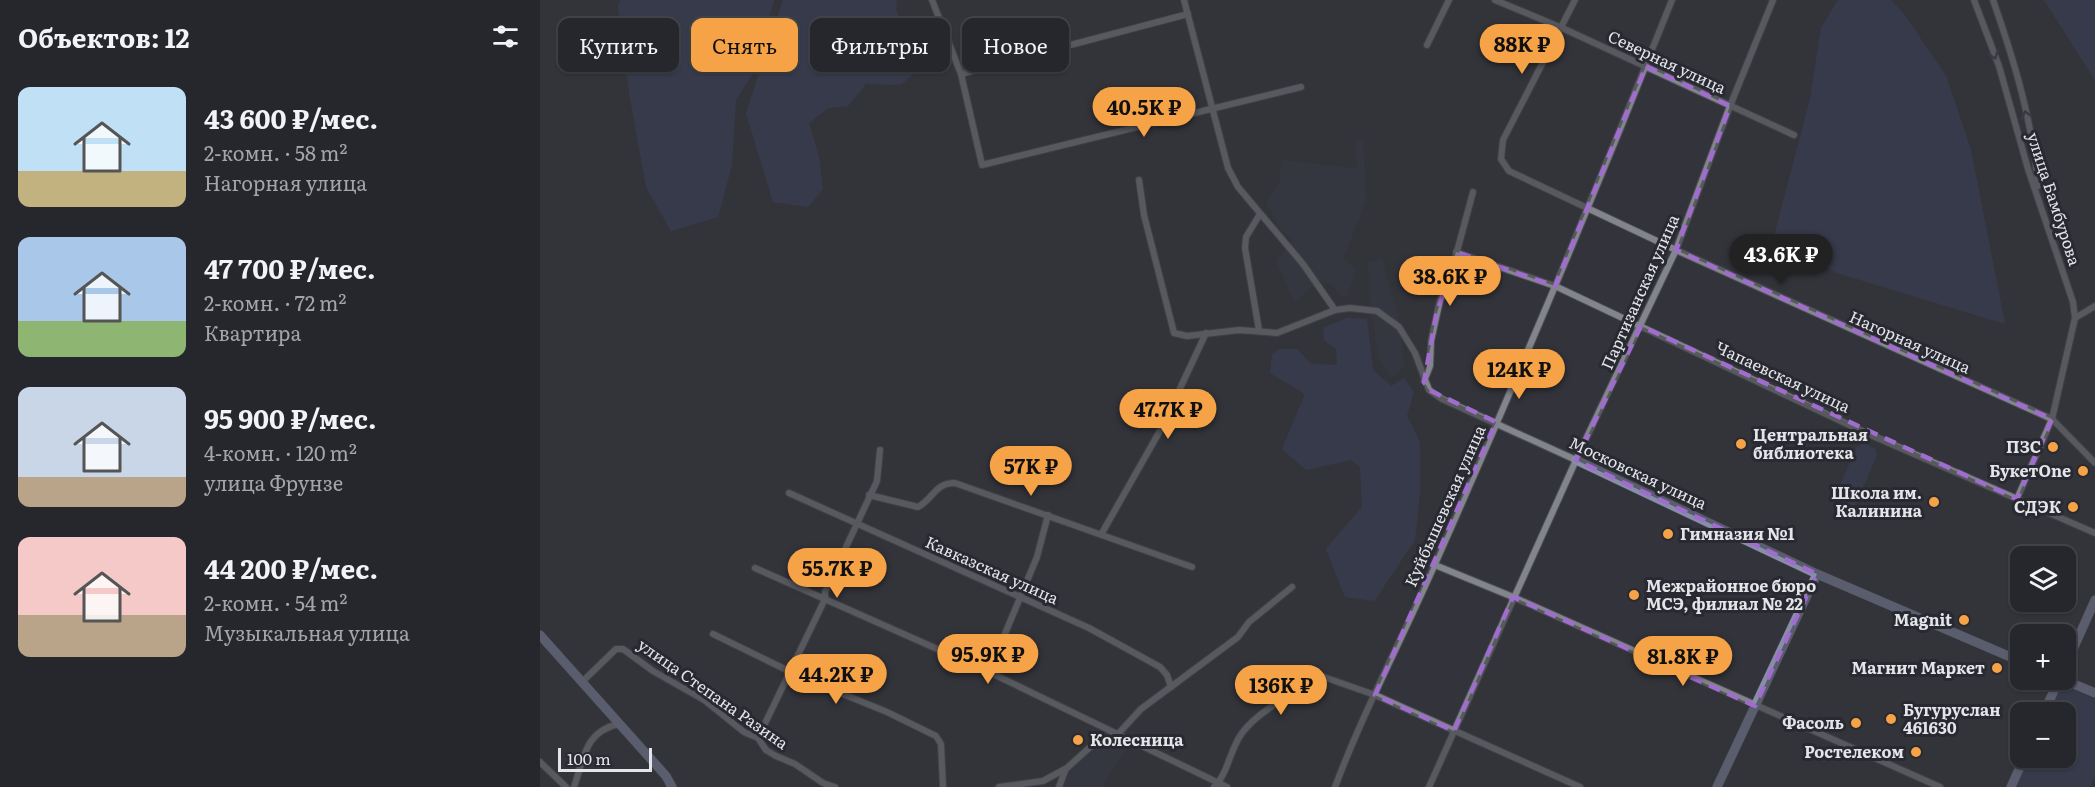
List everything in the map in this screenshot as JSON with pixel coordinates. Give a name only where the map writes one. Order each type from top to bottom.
[{"type":"street","points":[[932,0],[961,74],[982,165],[1301,87]]},
{"type":"street","points":[[1185,0],[1228,168],[1238,187],[1296,254],[1335,310]]},
{"type":"street","points":[[1427,45],[1449,0]]},
{"type":"street","name":"Северная улица","points":[[1495,0],[1562,28],[1794,135]]},
{"type":"street","points":[[1562,28],[1575,0]]},
{"type":"street","name":"Куйбышевская улица","points":[[1335,787],[1358,724],[1375,695],[1435,565],[1588,209],[1672,0]]},
{"type":"street","name":"Партизанская улица","points":[[1429,787],[1576,460],[1676,250],[1773,0]]},
{"type":"street","name":"улица Бамбурова","points":[[1974,0],[1999,66],[2028,169],[2069,287],[2075,318],[2052,419],[2017,499]]},
{"type":"street","points":[[1993,0],[2009,46],[2030,129],[2038,193]]},
{"type":"street","points":[[961,74],[1188,14]]},
{"type":"street","name":"Нагорная улица","points":[[1562,28],[1507,129],[1501,159],[1509,171],[1676,250],[2052,419]]},
{"type":"street","points":[[1139,180],[1144,215],[1174,333],[1179,336],[1259,330],[1277,333],[1335,310],[1350,308],[1377,311],[1399,327],[1415,352],[1424,382]]},
{"type":"street","points":[[1424,382],[1430,366],[1431,341],[1438,308],[1448,285],[1473,192]]},
{"type":"street","points":[[1259,330],[1245,248],[1246,237],[1260,214]]},
{"type":"street","name":"Чапаевская улица","points":[[1456,252],[1555,286],[1866,433],[2095,533]]},
{"type":"street","points":[[2075,318],[2089,312],[2095,306]]},
{"type":"street","points":[[2089,312],[2095,317]]},
{"type":"street","points":[[1102,533],[1161,429],[1206,333]]},
{"type":"street","name":"Московская улица","points":[[1424,382],[1429,390],[1442,399],[1496,422],[1816,574],[2010,657]]},
{"type":"street","points":[[2052,419],[2095,463]]},
{"type":"street","points":[[2048,430],[2058,428],[2063,431]]},
{"type":"street","points":[[758,738],[825,599],[825,592],[877,481],[880,450]]},
{"type":"street","points":[[869,495],[918,507],[926,502],[937,487],[945,483],[955,483],[1102,533],[1192,567]]},
{"type":"street","name":"Кавказская улица","points":[[789,493],[1089,628],[1160,666],[1167,675],[1171,687]]},
{"type":"street","points":[[989,672],[1021,598],[1048,515]]},
{"type":"street","points":[[1435,565],[1513,597],[1940,787]]},
{"type":"street","points":[[755,568],[989,672],[1118,734],[1216,785],[1227,787]]},
{"type":"street","points":[[1718,787],[1816,574]]},
{"type":"street","points":[[999,787],[1043,781],[1067,768],[1099,738],[1118,734],[1141,710],[1238,637],[1249,622],[1292,587]]},
{"type":"street","points":[[2076,643],[2095,600]]},
{"type":"street","points":[[713,634],[791,672],[936,736],[940,744],[943,787]]},
{"type":"street","points":[[540,635],[676,787]]},
{"type":"street","name":"улица Степана Разина","points":[[582,682],[616,650],[623,649],[758,738],[766,750],[835,787]]},
{"type":"street","points":[[1216,785],[1240,735],[1249,725],[1278,703],[1321,676],[1375,695],[1580,787]]},
{"type":"street","points":[[2076,686],[2095,693]]},
{"type":"street","points":[[574,787],[591,740],[605,727],[619,724]]},
{"type":"street","points":[[540,762],[566,787]]},
{"type":"street","points":[[1059,787],[1067,768]]},
{"type":"street","points":[[2011,787],[2020,768]]},
{"type":"street","points":[[666,776],[672,787]]},
{"type":"street","points":[[1043,781],[1053,787]]},
{"type":"highlighted area","points":[[1646,66],[1730,106],[1676,250],[2052,419],[2017,499],[1641,326],[1576,460],[1817,574],[1755,706],[1513,597],[1454,731],[1375,695],[1496,422],[1429,390],[1424,382],[1436,316],[1456,252],[1555,286]]},
{"type":"shaded area","points":[[620,0],[774,0],[769,18],[691,18],[691,72],[753,72],[736,100],[732,165],[718,217],[671,231],[646,187],[626,72],[679,72],[679,18],[619,18]]},
{"type":"shaded area","points":[[783,0],[897,0],[896,10],[900,18],[810,18],[810,72],[914,72],[900,85],[866,84],[848,106],[828,108],[809,123],[819,157],[823,189],[808,207],[773,202],[746,113],[759,72],[798,72],[798,18],[777,18]]},
{"type":"shaded area","points":[[1838,0],[1891,0],[1904,14],[1946,76],[1971,150],[2005,324],[1837,273],[1773,240],[1810,99],[1821,28]]},
{"type":"shaded area","points":[[2044,0],[2095,0],[2095,80]]},
{"type":"shaded area","points":[[1363,141],[1366,199],[1343,260],[1356,268],[1347,297],[1338,294],[1333,285],[1319,280],[1295,303],[1276,261],[1292,241],[1277,224],[1266,202],[1280,182],[1281,160],[1357,169],[1356,142]]},
{"type":"shaded area","points":[[1382,258],[1397,313],[1405,366],[1391,378],[1378,358],[1370,298],[1368,263]]},
{"type":"shaded area","points":[[1347,318],[1367,319],[1373,370],[1391,386],[1404,378],[1414,392],[1407,415],[1420,443],[1420,492],[1415,540],[1374,601],[1345,597],[1326,549],[1362,507],[1360,467],[1351,460],[1306,470],[1282,449],[1305,394],[1270,373],[1272,354],[1280,349],[1297,349],[1311,364],[1337,365],[1336,349],[1324,340],[1323,328]]},
{"type":"shaded area","points":[[1865,443],[1876,450],[1877,455],[1854,508],[1846,510],[1840,507],[1835,496],[1857,447]]},
{"type":"shaded area","points":[[2060,690],[2074,690],[2095,699],[2095,776],[2090,787],[2016,787],[2025,768],[2076,768],[2076,702],[2054,702]]},
{"type":"shaded area","points":[[1108,738],[1125,749],[1102,787],[1063,787],[1070,771],[1098,741]]},
{"type":"place","name":"Центральная библиотека","points":[[1741,444]]},
{"type":"place","name":"ПЗС","points":[[2053,447]]},
{"type":"place","name":"БукетOne","points":[[2083,471]]},
{"type":"place","name":"Школа им. Калинина","points":[[1934,502]]},
{"type":"place","name":"СДЭК","points":[[2073,507]]},
{"type":"place","name":"Гимназия №1","points":[[1668,534]]},
{"type":"place","name":"Межрайонное бюро МСЭ, филиал № 22","points":[[1634,595]]},
{"type":"place","name":"Magnit","points":[[1964,620]]},
{"type":"place","name":"Магнит Маркет","points":[[1997,668]]},
{"type":"place","name":"Бугуруслан 461630","points":[[1891,719]]},
{"type":"place","name":"Фасоль","points":[[1856,723]]},
{"type":"place","name":"Колесница","points":[[1078,740]]},
{"type":"place","name":"Ростелеком","points":[[1916,752]]}]
